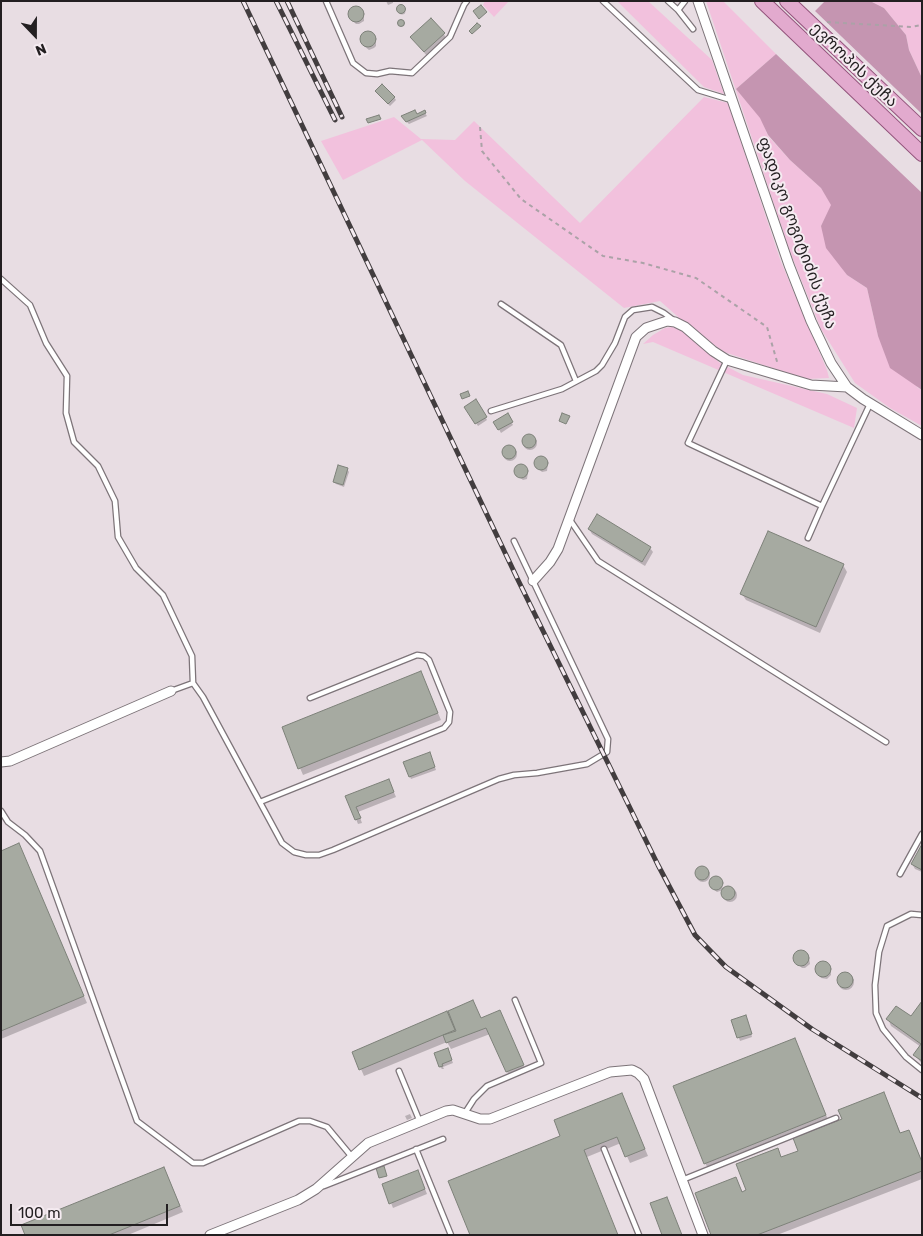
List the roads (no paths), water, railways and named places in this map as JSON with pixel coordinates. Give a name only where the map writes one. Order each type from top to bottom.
[{"type":"main road","name":"ევროპის ქუჩა","points":[[762,1],[922,154]]},
{"type":"main road","name":"ევროპის ქუჩა","points":[[788,1],[922,130]]},
{"type":"street","name":"ფადიკო გოგიტიძის ქუჩა","points":[[698,1],[789,265],[811,321],[831,363],[847,387],[870,404],[922,435]]},
{"type":"street","points":[[533,581],[554,555],[636,337],[646,328],[666,321],[675,322],[685,327],[713,351],[728,360],[811,385],[847,387]]},
{"type":"street","points":[[1,762],[10,761],[171,691]]},
{"type":"street","points":[[210,1235],[298,1200],[316,1189],[368,1143],[446,1111],[453,1110],[480,1119],[490,1119],[610,1072],[632,1070],[644,1079],[703,1235]]},
{"type":"lane","points":[[326,1],[354,63],[366,73],[377,74],[390,71],[412,73],[450,37],[464,2]]},
{"type":"lane","points":[[603,1],[698,90],[732,100]]},
{"type":"lane","points":[[668,1],[693,29]]},
{"type":"lane","points":[[678,10],[685,1]]},
{"type":"lane","points":[[1,279],[30,305],[46,343],[68,376],[66,413],[74,442],[98,466],[115,500],[118,537],[136,568],[163,595],[192,656],[192,682],[203,697],[282,843],[294,852],[306,855],[319,855],[499,778],[514,774],[537,773],[588,764],[607,752],[608,739],[514,541]]},
{"type":"lane","points":[[501,304],[561,345],[576,381]]},
{"type":"lane","points":[[491,410],[562,389],[596,371],[602,365],[615,343],[625,317],[633,310],[652,308],[664,312],[675,322]]},
{"type":"lane","points":[[728,360],[688,444],[822,506]]},
{"type":"lane","points":[[808,538],[870,404]]},
{"type":"lane","points":[[569,519],[598,561],[886,742]]},
{"type":"lane","points":[[260,802],[444,728],[449,722],[450,712],[429,660],[424,656],[417,655],[310,698]]},
{"type":"lane","points":[[171,691],[192,682]]},
{"type":"lane","points":[[1,811],[8,822],[25,835],[40,851],[137,1121],[193,1164],[204,1163],[299,1121],[310,1121],[326,1127],[352,1157]]},
{"type":"lane","points":[[900,874],[922,834]]},
{"type":"lane","points":[[922,915],[911,914],[887,926],[879,952],[875,985],[876,1012],[883,1029],[906,1057],[922,1070]]},
{"type":"lane","points":[[464,1113],[487,1086],[541,1063],[515,1000]]},
{"type":"lane","points":[[399,1071],[420,1122]]},
{"type":"lane","points":[[682,1180],[836,1118]]},
{"type":"lane","points":[[316,1189],[443,1139]]},
{"type":"lane","points":[[604,1148],[639,1235]]},
{"type":"lane","points":[[416,1150],[451,1235]]},
{"type":"railway","points":[[243,1],[518,580],[658,865],[695,935],[726,967],[812,1029],[922,1098]]},
{"type":"railway","points":[[276,1],[335,120]]},
{"type":"railway","points":[[287,1],[342,117]]}]
